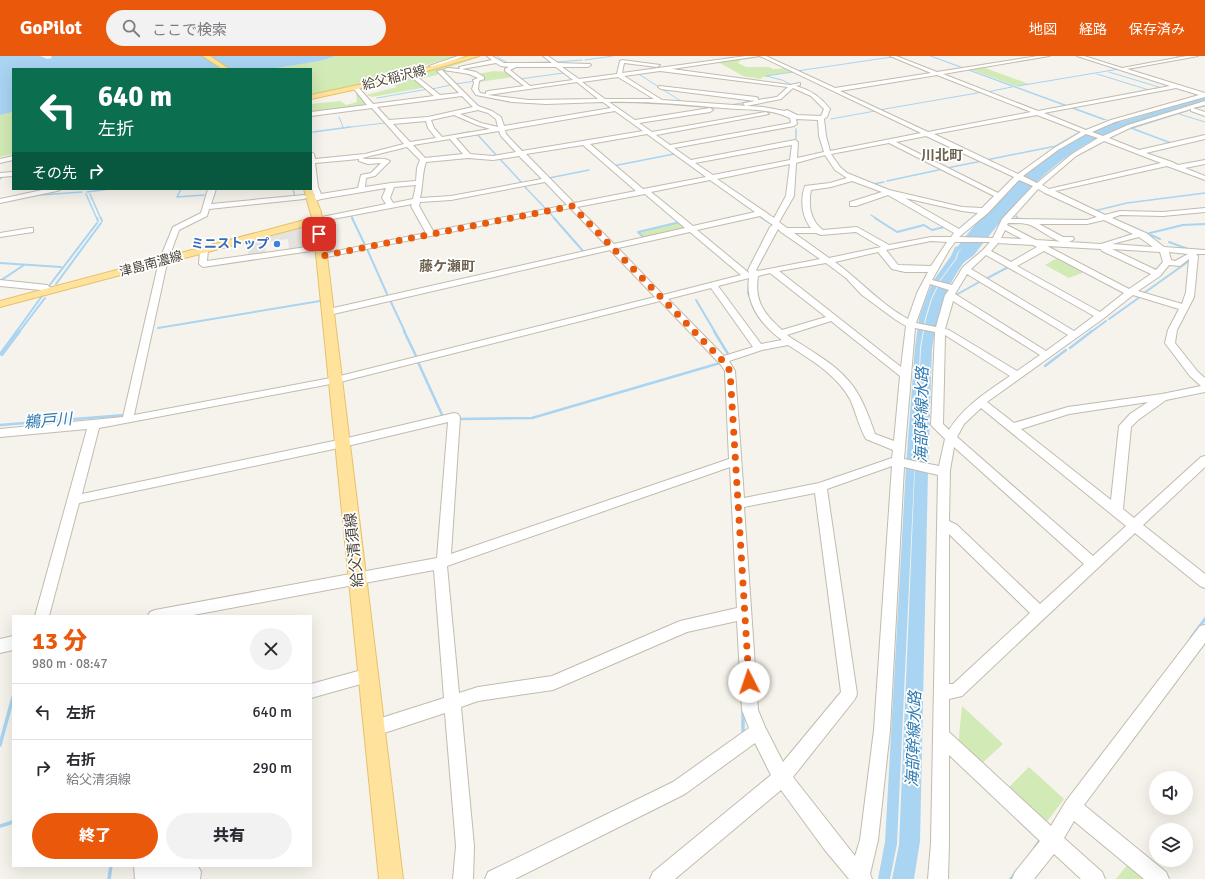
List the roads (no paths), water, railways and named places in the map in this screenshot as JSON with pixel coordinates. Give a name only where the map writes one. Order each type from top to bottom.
[{"type":"main road","points":[[206,56],[224,68]]},
{"type":"main road","name":"給父稲沢線","points":[[312,97],[393,79],[476,56]]},
{"type":"main road","points":[[308,196],[316,212],[317,220]]},
{"type":"main road","name":"津島南濃線","points":[[0,304],[317,220]]},
{"type":"main road","name":"給父清須線","points":[[317,220],[329,312],[357,578],[375,728],[390,879]]},
{"type":"street","points":[[393,79],[463,56]]},
{"type":"street","points":[[489,56],[502,64],[515,66],[588,65],[581,57]]},
{"type":"street","points":[[701,56],[712,62]]},
{"type":"street","points":[[312,114],[478,94],[757,56]]},
{"type":"street","points":[[762,56],[1104,218],[1140,234],[1205,256]]},
{"type":"street","points":[[892,56],[1170,163],[1205,178]]},
{"type":"street","points":[[834,90],[1047,56]]},
{"type":"street","points":[[1079,56],[1205,95]]},
{"type":"street","points":[[1121,69],[1196,56]]},
{"type":"street","points":[[547,58],[828,261],[848,276],[865,293],[899,318],[912,324],[946,332],[1017,376]]},
{"type":"street","points":[[547,58],[556,59]]},
{"type":"street","points":[[496,61],[440,71],[478,108],[490,112],[499,118],[499,128],[503,136],[614,248],[722,360],[730,371],[750,710],[758,731],[782,777],[861,878]]},
{"type":"street","points":[[619,75],[622,61],[674,67]]},
{"type":"street","points":[[515,66],[507,70],[528,87]]},
{"type":"street","points":[[447,70],[470,72],[482,78],[476,80],[477,83],[475,89],[478,94],[507,100],[554,102],[604,100],[662,102],[731,106],[786,112],[796,117],[821,118],[824,117],[827,109],[807,91],[792,86],[658,70]]},
{"type":"street","points":[[619,75],[662,102]]},
{"type":"street","points":[[416,78],[440,98]]},
{"type":"street","points":[[634,122],[779,98],[792,86],[815,81]]},
{"type":"street","points":[[536,86],[554,102]]},
{"type":"street","points":[[204,250],[203,264],[322,251],[431,234],[796,161],[827,153],[1177,86]]},
{"type":"street","points":[[356,88],[371,107],[389,122],[423,160]]},
{"type":"street","points":[[687,104],[662,88],[765,101]]},
{"type":"street","points":[[861,878],[869,840],[882,730],[904,374],[912,324],[928,281],[953,238],[985,211],[1019,178],[1056,149],[1113,121],[1205,95]]},
{"type":"street","points":[[1093,564],[937,425],[938,330],[951,290],[966,269],[986,252],[1004,223],[1036,185],[1074,155],[1104,138],[1130,126],[1205,103]]},
{"type":"street","points":[[731,106],[786,113],[793,117],[797,189],[795,197],[754,274],[752,288],[753,296],[760,311],[780,334],[791,340],[843,381],[862,413],[870,436],[900,458],[944,472]]},
{"type":"street","points":[[389,122],[428,119],[478,108]]},
{"type":"street","points":[[312,159],[354,158],[440,138],[616,109]]},
{"type":"street","points":[[1192,110],[1205,114]]},
{"type":"street","points":[[423,160],[468,156],[493,158],[779,112]]},
{"type":"street","points":[[454,113],[480,124],[499,128]]},
{"type":"street","points":[[821,118],[821,133],[827,153],[840,171],[852,178],[889,192],[962,209],[985,211]]},
{"type":"street","points":[[428,119],[431,128],[440,138]]},
{"type":"street","points":[[669,147],[794,133]]},
{"type":"street","points":[[689,162],[794,133]]},
{"type":"street","points":[[451,137],[468,156]]},
{"type":"street","points":[[1140,152],[1205,137]]},
{"type":"street","points":[[890,141],[999,196]]},
{"type":"street","points":[[585,143],[692,229],[754,274]]},
{"type":"street","points":[[0,161],[12,158]]},
{"type":"street","points":[[354,158],[368,162],[387,161],[373,175],[363,176],[361,190]]},
{"type":"street","points":[[423,160],[420,168],[420,183],[415,206],[431,234]]},
{"type":"street","points":[[1179,167],[1205,162]]},
{"type":"street","points":[[1048,191],[1170,163]]},
{"type":"street","points":[[312,168],[314,187],[312,190]]},
{"type":"street","points":[[0,175],[12,174]]},
{"type":"street","points":[[818,231],[808,216],[805,188],[832,185],[852,178]]},
{"type":"street","points":[[317,220],[416,201],[451,198],[547,180]]},
{"type":"street","points":[[206,207],[361,190],[391,185],[420,183]]},
{"type":"street","points":[[391,185],[386,198],[391,206]]},
{"type":"street","points":[[0,201],[13,190]]},
{"type":"street","points":[[0,201],[52,190]]},
{"type":"street","points":[[132,419],[165,260],[176,229],[202,215],[212,190]]},
{"type":"street","points":[[297,190],[308,196]]},
{"type":"street","points":[[854,204],[889,192],[960,232]]},
{"type":"street","points":[[1004,223],[1087,222],[1120,213],[1163,214],[1205,210]]},
{"type":"street","points":[[329,312],[762,213]]},
{"type":"street","points":[[938,879],[940,844],[942,692],[942,524],[944,472],[951,438],[960,422],[980,402],[1101,316],[1130,292],[1164,268],[1167,262],[1164,251],[1140,234],[1100,244],[1096,241],[1061,239],[1029,222]]},
{"type":"street","points":[[1004,223],[1035,243],[1130,292],[1184,308]]},
{"type":"street","points":[[780,226],[821,232],[857,229],[884,248],[895,267],[905,269],[934,269]]},
{"type":"street","points":[[0,235],[30,230]]},
{"type":"street","points":[[0,433],[94,425],[336,380],[754,274],[828,261],[931,239],[953,238],[1164,251],[1205,252]]},
{"type":"street","points":[[1011,266],[1044,247]]},
{"type":"street","points":[[1100,247],[1156,274]]},
{"type":"street","points":[[986,252],[1101,316]]},
{"type":"street","points":[[1167,262],[1177,264],[1188,256],[1194,256],[1191,266],[1189,298],[1172,328],[1170,343],[1194,374],[1205,384]]},
{"type":"street","points":[[966,269],[1074,335]]},
{"type":"street","points":[[772,270],[904,374]]},
{"type":"street","points":[[928,281],[951,290],[1046,355]]},
{"type":"street","points":[[0,283],[47,288],[44,292]]},
{"type":"street","points":[[713,285],[759,348]]},
{"type":"street","points":[[780,334],[833,318]]},
{"type":"street","points":[[722,360],[759,348],[791,340]]},
{"type":"street","points":[[1012,428],[1068,411],[1163,397],[1205,389]]},
{"type":"street","points":[[1116,511],[1124,426],[1134,417],[1163,397]]},
{"type":"street","points":[[980,402],[1205,582]]},
{"type":"street","points":[[73,500],[343,446],[454,422],[442,562],[466,846],[463,879]]},
{"type":"street","points":[[42,615],[94,425]]},
{"type":"street","points":[[738,504],[820,487],[900,458]]},
{"type":"street","points":[[942,692],[956,691],[1205,460]]},
{"type":"street","points":[[165,615],[203,611],[357,578],[442,562],[735,461]]},
{"type":"street","points":[[660,879],[782,777],[849,694],[820,487]]},
{"type":"street","points":[[942,524],[952,529],[1040,613]]},
{"type":"street","points":[[375,728],[478,694],[553,683],[686,626],[744,613]]},
{"type":"street","points":[[1022,879],[1053,840],[1072,807],[1205,631]]},
{"type":"street","points":[[0,646],[12,643]]},
{"type":"street","points":[[312,691],[369,675]]},
{"type":"street","points":[[495,879],[679,788],[758,731]]},
{"type":"street","points":[[941,736],[1095,879]]},
{"type":"street","points":[[1072,807],[1158,879]]},
{"type":"street","points":[[143,867],[144,877],[191,872],[190,879]]},
{"type":"water","points":[[0,56],[40,56],[47,59],[52,58],[51,56],[336,56],[320,61],[277,68],[12,68],[12,112],[0,115]]},
{"type":"water","points":[[929,56],[932,56],[1108,120],[1103,120]]},
{"type":"water","points":[[1205,97],[1205,101],[1146,118],[1118,129],[1073,152],[1028,190],[972,257],[964,263],[950,284],[942,305],[932,349],[920,841],[914,879],[892,879],[899,845],[921,348],[926,319],[932,299],[941,280],[957,258],[958,253],[963,247],[957,253],[956,258],[940,280],[931,299],[925,319],[920,348],[897,844],[890,879],[878,879],[885,842],[906,466],[915,347],[919,318],[933,281],[951,256],[955,247],[958,246],[1003,194],[1020,178],[1057,150],[1108,124],[1120,122]]},
{"type":"waterway","points":[[497,56],[502,60]]},
{"type":"waterway","points":[[585,60],[613,56]]},
{"type":"waterway","points":[[896,57],[901,56]]},
{"type":"waterway","points":[[1016,62],[1051,56]]},
{"type":"waterway","points":[[1176,56],[1180,57]]},
{"type":"waterway","points":[[797,71],[892,57]]},
{"type":"waterway","points":[[503,60],[508,63],[550,62]]},
{"type":"waterway","points":[[556,62],[582,60]]},
{"type":"waterway","points":[[1018,86],[1119,69]]},
{"type":"waterway","points":[[446,71],[456,71]]},
{"type":"waterway","points":[[790,84],[782,80],[766,76],[793,72]]},
{"type":"waterway","points":[[1109,72],[1162,88]]},
{"type":"waterway","points":[[519,79],[564,73]]},
{"type":"waterway","points":[[637,73],[684,103]]},
{"type":"waterway","points":[[1097,74],[1149,90]]},
{"type":"waterway","points":[[456,84],[475,81]]},
{"type":"waterway","points":[[432,89],[451,85]]},
{"type":"waterway","points":[[987,92],[1012,87]]},
{"type":"waterway","points":[[377,98],[428,89]]},
{"type":"waterway","points":[[780,95],[784,90]]},
{"type":"waterway","points":[[879,110],[983,92]]},
{"type":"waterway","points":[[479,95],[497,99]]},
{"type":"waterway","points":[[730,105],[758,100]]},
{"type":"waterway","points":[[1192,109],[1205,106]]},
{"type":"waterway","points":[[1135,127],[1133,128],[1190,110]]},
{"type":"waterway","points":[[831,119],[875,111]]},
{"type":"waterway","points":[[1179,114],[1205,122]]},
{"type":"waterway","points":[[339,117],[343,127]]},
{"type":"waterway","name":"海部幹線水路","points":[[1117,122],[1131,117]]},
{"type":"waterway","points":[[346,128],[385,123]]},
{"type":"waterway","points":[[342,128],[346,128]]},
{"type":"waterway","points":[[313,132],[346,128]]},
{"type":"waterway","points":[[1131,128],[1171,143]]},
{"type":"waterway","points":[[796,129],[796,139]]},
{"type":"waterway","points":[[986,160],[1056,146],[1082,131]]},
{"type":"waterway","points":[[458,134],[469,132]]},
{"type":"waterway","points":[[476,133],[498,157]]},
{"type":"waterway","points":[[514,143],[524,152]]},
{"type":"waterway","points":[[613,166],[674,154]]},
{"type":"waterway","points":[[677,156],[707,177]]},
{"type":"waterway","points":[[500,159],[522,183]]},
{"type":"waterway","points":[[947,168],[982,161]]},
{"type":"waterway","points":[[887,181],[943,169]]},
{"type":"waterway","points":[[549,178],[589,170]]},
{"type":"waterway","points":[[0,179],[3,176]]},
{"type":"waterway","points":[[873,184],[884,182]]},
{"type":"waterway","points":[[525,187],[546,209]]},
{"type":"waterway","points":[[720,187],[756,213]]},
{"type":"waterway","points":[[87,192],[102,190]]},
{"type":"waterway","points":[[180,190],[177,197],[204,195]]},
{"type":"waterway","points":[[293,190],[295,197]]},
{"type":"waterway","points":[[41,193],[40,195],[82,192]]},
{"type":"waterway","points":[[1092,210],[1094,211],[1127,203],[1205,193]]},
{"type":"waterway","points":[[86,194],[97,219]]},
{"type":"waterway","points":[[90,194],[101,219]]},
{"type":"waterway","points":[[549,212],[555,219]]},
{"type":"waterway","points":[[351,215],[353,219]]},
{"type":"waterway","points":[[758,215],[764,219]]},
{"type":"waterway","points":[[871,215],[877,219]]},
{"type":"waterway","points":[[1017,216],[1016,217],[1018,218]]},
{"type":"waterway","points":[[352,218],[365,245]]},
{"type":"waterway","points":[[554,218],[583,251]]},
{"type":"waterway","points":[[762,218],[773,225]]},
{"type":"waterway","points":[[875,218],[897,232],[924,225],[932,230],[944,227]]},
{"type":"waterway","points":[[1018,218],[1022,220]]},
{"type":"waterway","points":[[645,239],[638,232],[680,222]]},
{"type":"waterway","points":[[49,286],[97,223]]},
{"type":"waterway","points":[[56,284],[101,223]]},
{"type":"waterway","points":[[1146,234],[1183,225],[1205,224]]},
{"type":"waterway","points":[[1151,235],[1160,239]]},
{"type":"waterway","points":[[1169,242],[1188,249]]},
{"type":"waterway","points":[[367,249],[387,294]]},
{"type":"waterway","points":[[1144,293],[1189,261]]},
{"type":"waterway","points":[[0,263],[61,267]]},
{"type":"waterway","points":[[0,281],[24,265]]},
{"type":"waterway","points":[[984,280],[1010,266]]},
{"type":"waterway","points":[[956,295],[981,281]]},
{"type":"waterway","points":[[749,284],[748,293],[752,302]]},
{"type":"waterway","points":[[16,332],[42,296]]},
{"type":"waterway","points":[[1109,319],[1140,297]]},
{"type":"waterway","points":[[19,332],[45,298]]},
{"type":"waterway","points":[[390,300],[405,332]]},
{"type":"waterway","points":[[696,300],[715,332]]},
{"type":"waterway","points":[[158,328],[320,301]]},
{"type":"waterway","points":[[1091,332],[1106,321]]},
{"type":"waterway","points":[[0,354],[17,331]]},
{"type":"waterway","points":[[2,355],[20,331]]},
{"type":"waterway","points":[[404,331],[416,356]]},
{"type":"waterway","points":[[714,331],[728,354]]},
{"type":"waterway","points":[[1070,348],[1092,331]]},
{"type":"waterway","points":[[1045,366],[1066,350]]},
{"type":"waterway","points":[[418,362],[443,417]]},
{"type":"waterway","points":[[459,419],[532,418],[720,363]]},
{"type":"waterway","points":[[725,369],[726,382]]},
{"type":"waterway","name":"鵜戸川","points":[[0,425],[125,415]]},
{"type":"waterway","points":[[1191,638],[1205,619]]},
{"type":"waterway","points":[[0,745],[12,701]]},
{"type":"waterway","points":[[743,712],[743,733]]},
{"type":"waterway","points":[[0,826],[12,822]]},
{"type":"waterway","points":[[1035,848],[1041,839]]},
{"type":"waterway","points":[[109,879],[111,867]]},
{"type":"waterway","points":[[1011,879],[1015,874]]},
{"type":"place","name":"ミニストップ","points":[[277,244]]},
{"type":"district","name":"川北町","points":[[942,155]]},
{"type":"district","name":"藤ケ瀬町","points":[[447,266]]}]
